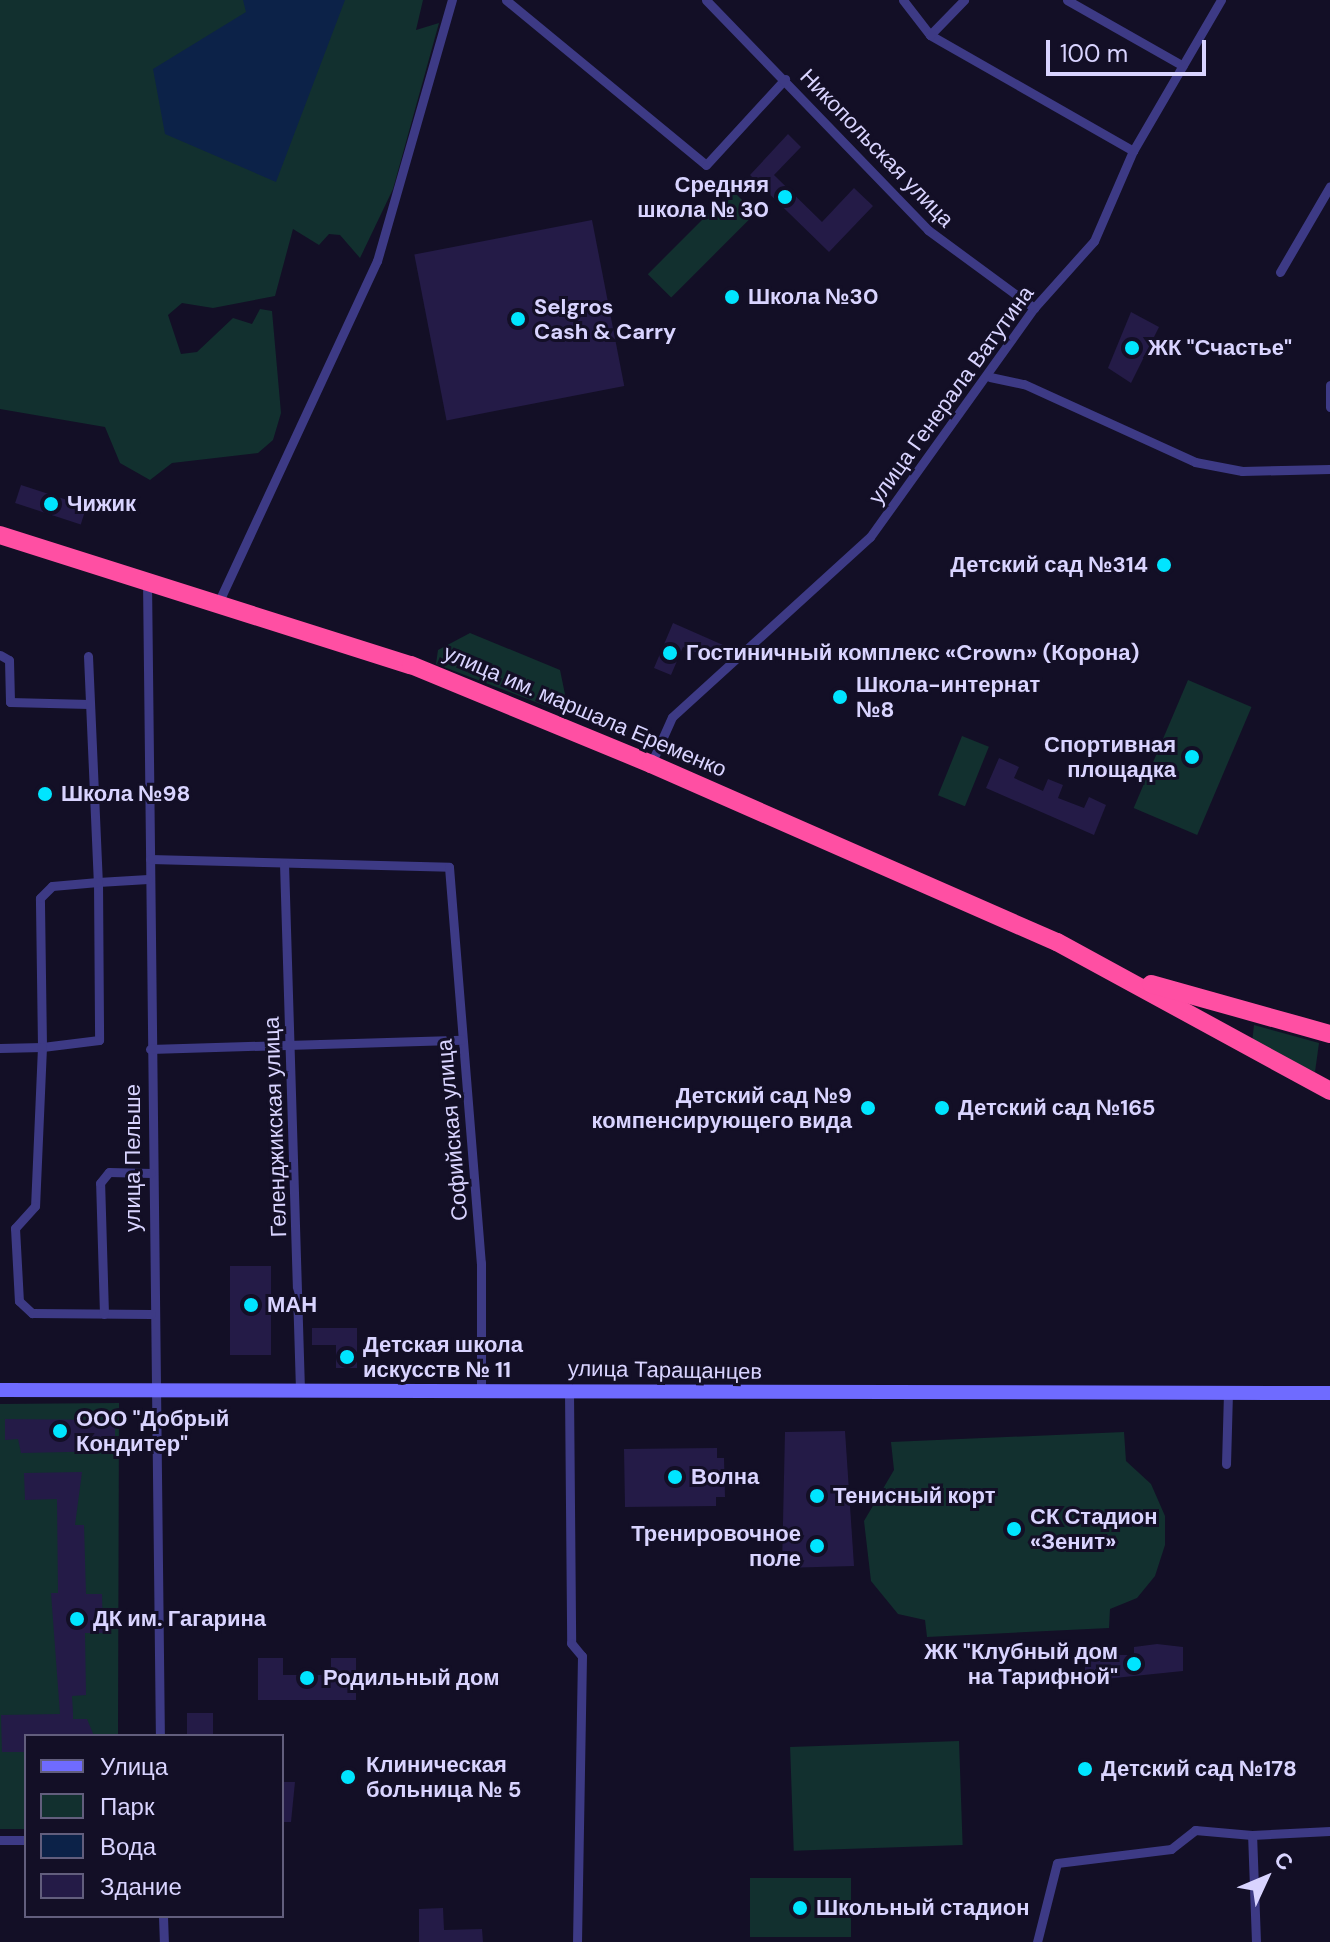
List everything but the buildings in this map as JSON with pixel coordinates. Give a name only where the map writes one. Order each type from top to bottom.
[{"type":"highway","name":"улица им. маршала Еременко","points":[[0,535],[220,599],[411,665],[651,764],[1133,979]]},
{"type":"highway","points":[[1133,979],[1330,1034]]},
{"type":"highway","points":[[1133,979],[1251,1052],[1330,1091]]},
{"type":"highway","points":[[1251,1052],[1243,1031],[1264,1014]]},
{"type":"street","points":[[220,599],[377,261],[452,0]]},
{"type":"street","points":[[506,0],[706,165],[785,79]]},
{"type":"street","name":"Никопольская улица","points":[[706,0],[928,230],[1034,308]]},
{"type":"street","points":[[903,0],[930,35],[1133,151]]},
{"type":"street","points":[[930,35],[964,0]]},
{"type":"street","points":[[1067,0],[1183,66]]},
{"type":"street","name":"улица Генерала Ватутина","points":[[651,764],[672,717],[870,537],[990,377],[1034,308],[1094,241],[1133,151],[1221,0]]},
{"type":"street","points":[[1280,272],[1330,186]]},
{"type":"street","points":[[990,377],[1024,384],[1195,462],[1242,471],[1330,469]]},
{"type":"street","points":[[1330,385],[1330,407]]},
{"type":"street","name":"улица Пельше","points":[[147,580],[151,1314],[160,1734]]},
{"type":"street","points":[[0,655],[9,660],[10,702],[89,704]]},
{"type":"street","points":[[0,1048],[99,1040],[98,882],[88,656]]},
{"type":"street","points":[[150,859],[284,863]]},
{"type":"street","name":"Софийская улица","points":[[284,863],[449,867],[481,1263],[481,1390]]},
{"type":"street","name":"Геленджикская улица","points":[[284,863],[292,1046],[300,1390]]},
{"type":"street","points":[[148,879],[52,886],[40,898],[42,1047],[35,1206],[15,1228],[19,1301],[32,1313],[151,1314]]},
{"type":"street","points":[[150,1049],[462,1040]]},
{"type":"street","points":[[104,1314],[100,1183],[109,1172],[151,1173]]},
{"type":"street","name":"улица Таращанцев","points":[[0,1390],[1330,1393]]},
{"type":"street","points":[[569,1391],[571,1643],[582,1656],[577,1942]]},
{"type":"street","points":[[1226,1464],[1228,1394]]},
{"type":"street","points":[[1037,1942],[1057,1863],[1171,1849],[1195,1830],[1252,1835],[1330,1831]]},
{"type":"street","points":[[1252,1835],[1256,1942]]},
{"type":"street","points":[[0,1840],[24,1840]]},
{"type":"street","points":[[163,1918],[164,1942]]},
{"type":"green space","points":[[0,0],[423,0],[416,30],[439,23],[393,189],[360,258],[340,235],[329,234],[319,245],[293,229],[275,296],[213,308],[182,303],[168,315],[181,354],[197,352],[233,318],[252,324],[260,309],[272,311],[281,413],[273,440],[258,453],[172,463],[150,480],[120,463],[105,427],[0,409]]},
{"type":"green space","points":[[732,190],[755,213],[671,297],[648,274]]},
{"type":"green space","points":[[470,633],[560,670],[567,704],[559,711],[436,664],[438,650]]},
{"type":"green space","name":"Спортивная площадка","points":[[1188,680],[1252,707],[1197,835],[1134,808]]},
{"type":"green space","name":"Спортивная площадка","points":[[962,736],[989,747],[965,806],[938,795]]},
{"type":"green space","points":[[1254,1025],[1319,1043],[1315,1072],[1252,1043]]},
{"type":"green space","points":[[119,1403],[118,1734],[24,1734],[24,1829],[0,1829],[0,1404]]},
{"type":"green space","name":"СК Стадион «Зенит»","points":[[1124,1432],[1126,1461],[1151,1484],[1165,1516],[1165,1545],[1155,1576],[1137,1598],[1110,1609],[1109,1628],[927,1637],[925,1620],[898,1614],[871,1581],[864,1521],[894,1470],[891,1442]]},
{"type":"green space","points":[[959,1741],[963,1845],[794,1851],[790,1747]]},
{"type":"green space","name":"Школьный стадион","points":[[750,1878],[851,1878],[851,1937],[750,1937]]},
{"type":"water","points":[[243,0],[345,0],[276,182],[165,134],[153,69],[246,12]]},
{"type":"place","name":"Средняя школа № 30","points":[[785,197]]},
{"type":"place","name":"Школа №30","points":[[732,297]]},
{"type":"place","name":"Selgros Cash & Carry","points":[[518,319]]},
{"type":"place","name":"ЖК \"Счастье\"","points":[[1132,348]]},
{"type":"place","name":"Чижик","points":[[51,504]]},
{"type":"place","name":"Детский сад №314","points":[[1164,565]]},
{"type":"place","name":"Гостиничный комплекс «Crown» (Корона)","points":[[670,653]]},
{"type":"place","name":"Школа-интернат №8","points":[[840,697]]},
{"type":"place","name":"Спортивная площадка","points":[[1192,757]]},
{"type":"place","name":"Школа №98","points":[[45,794]]},
{"type":"place","name":"Детский сад №9 компенсирующего вида","points":[[868,1108]]},
{"type":"place","name":"Детский сад №165","points":[[942,1108]]},
{"type":"place","name":"МАН","points":[[251,1305]]},
{"type":"place","name":"Детская школа искусств № 11","points":[[347,1357]]},
{"type":"place","name":"ООО \"Добрый Кондитер\"","points":[[60,1431]]},
{"type":"place","name":"Волна","points":[[675,1477]]},
{"type":"place","name":"Тенисный корт","points":[[817,1496]]},
{"type":"place","name":"СК Стадион «Зенит»","points":[[1014,1529]]},
{"type":"place","name":"Тренировочное поле","points":[[817,1546]]},
{"type":"place","name":"ДК им. Гагарина","points":[[77,1619]]},
{"type":"place","name":"ЖК \"Клубный дом на Тарифной\"","points":[[1134,1664]]},
{"type":"place","name":"Родильный дом","points":[[307,1678]]},
{"type":"place","name":"Детский сад №178","points":[[1085,1769]]},
{"type":"place","name":"Клиническая больница № 5","points":[[348,1777]]},
{"type":"place","name":"Школьный стадион","points":[[800,1908]]}]
